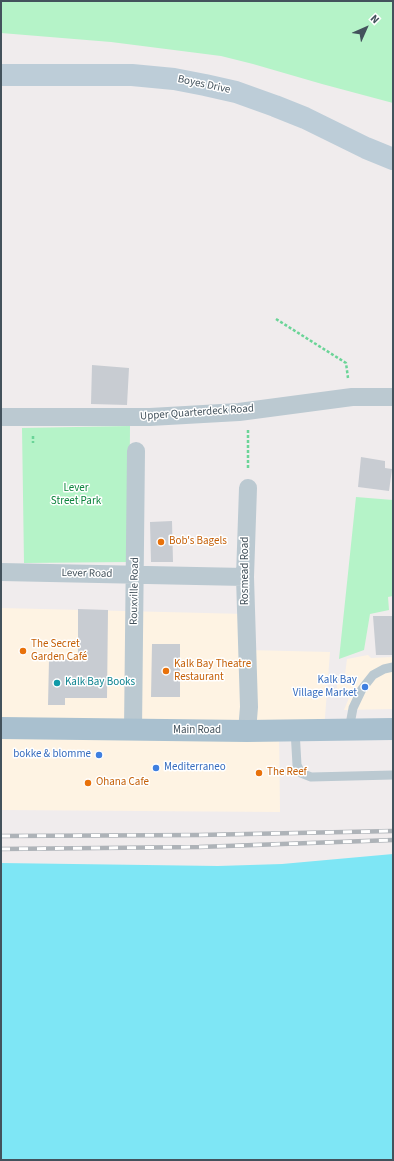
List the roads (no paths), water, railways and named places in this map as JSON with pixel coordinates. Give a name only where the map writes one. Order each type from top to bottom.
[{"type":"main road","name":"Boyes Drive","points":[[1,75],[132,75],[174,79],[205,85],[236,92],[271,104],[393,159]]},
{"type":"main road","name":"Main Road","points":[[1,728],[247,731],[393,729]]},
{"type":"street","name":"Upper Quarterdeck Road","points":[[1,417],[138,418],[248,411],[352,397],[393,398]]},
{"type":"street","name":"Rouxville Road","points":[[133,730],[136,451]]},
{"type":"street","name":"Rosmead Road","points":[[247,731],[248,708],[245,577],[248,488]]},
{"type":"street","name":"Lever Road","points":[[1,572],[135,576],[245,577]]},
{"type":"lane","points":[[349,730],[353,708],[362,688],[373,675],[393,666]]},
{"type":"lane","points":[[295,730],[297,765],[301,773],[311,777],[393,775]]},
{"type":"water","points":[[393,854],[393,1160],[1,1160],[1,863],[218,866],[282,864]]},
{"type":"railway","points":[[1,836],[199,835],[393,831]]},
{"type":"railway","points":[[1,849],[199,847],[393,840]]},
{"type":"place","name":"Bob's Bagels","points":[[161,542]]},
{"type":"place","name":"The Secret Garden Café","points":[[23,651]]},
{"type":"place","name":"Kalk Bay Theatre Restaurant","points":[[166,671]]},
{"type":"place","name":"Kalk Bay Books","points":[[57,683]]},
{"type":"place","name":"Kalk Bay Village Market","points":[[365,687]]},
{"type":"place","name":"bokke & blomme","points":[[99,755]]},
{"type":"place","name":"Mediterraneo","points":[[156,768]]},
{"type":"place","name":"The Reef","points":[[259,773]]},
{"type":"place","name":"Ohana Cafe","points":[[88,783]]},
{"type":"park label","name":"Lever Street Park","points":[[76,495]]}]
